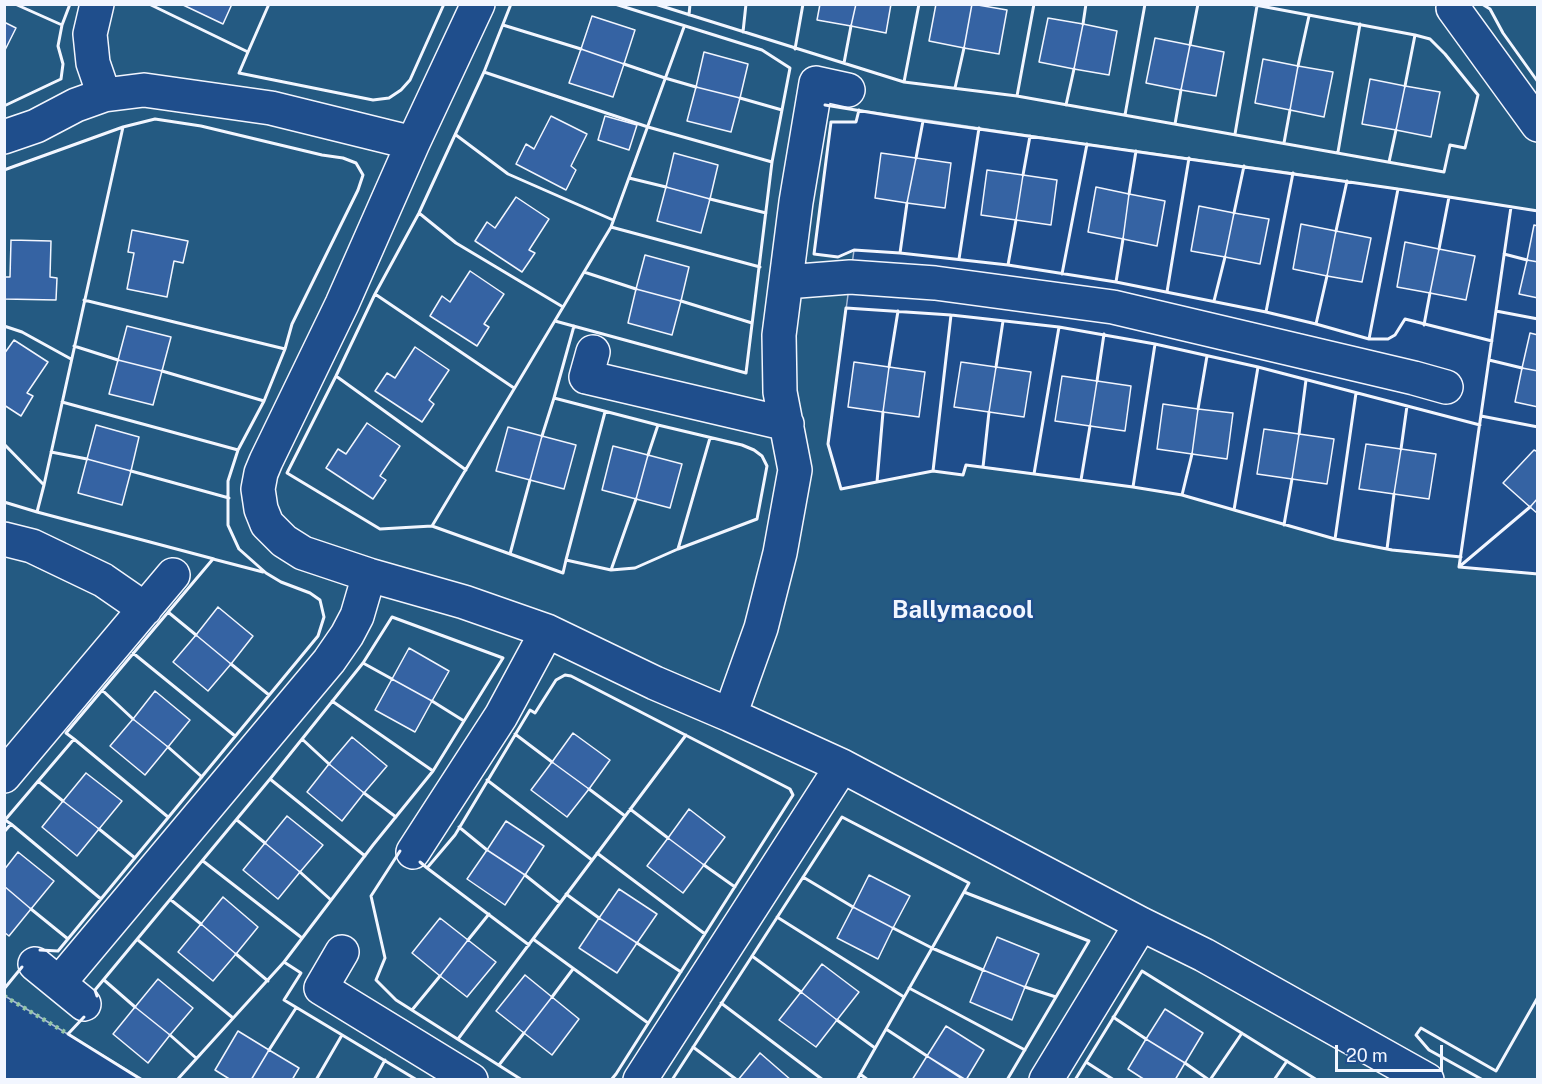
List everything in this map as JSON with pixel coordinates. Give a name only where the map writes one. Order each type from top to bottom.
[{"type":"street","points":[[97,4],[90,34],[93,63],[104,95]]},
{"type":"street","points":[[478,4],[345,297],[261,473],[258,489],[261,509],[267,524],[284,541],[303,553],[369,575],[464,602],[547,631],[655,683],[842,766],[1204,955],[1427,1080]]},
{"type":"street","points":[[1447,6],[1538,124]]},
{"type":"street","points":[[730,715],[761,628],[780,553],[795,470],[780,392],[779,335],[796,202],[816,83],[848,90]]},
{"type":"street","points":[[4,137],[36,126],[76,105],[104,95],[144,90],[271,108],[413,143]]},
{"type":"street","points":[[786,282],[850,277],[935,283],[1113,307],[1446,387]]},
{"type":"street","points":[[593,352],[586,376],[787,424]]},
{"type":"street","points":[[4,539],[32,546],[103,579],[145,609]]},
{"type":"street","points":[[4,776],[173,575]]},
{"type":"street","points":[[84,1004],[47,974],[329,661],[357,616],[369,575]]},
{"type":"street","points":[[413,852],[501,716],[547,631]]},
{"type":"street","points":[[640,1080],[842,766]]},
{"type":"street","points":[[1046,1080],[1141,924]]},
{"type":"street","points":[[342,952],[321,987],[471,1080]]},
{"type":"shaded area","points":[[4,5],[1537,5],[1537,211],[859,110],[856,122],[831,122],[814,254],[838,257],[854,250],[828,444],[841,489],[933,471],[963,475],[966,465],[983,467],[1182,495],[1335,539],[1387,549],[1461,557],[1460,567],[1537,574],[1537,1079],[142,1079],[5,996]]},
{"type":"building","points":[[181,4],[232,4],[223,24]]},
{"type":"building","points":[[820,4],[856,4],[851,26],[817,20]]},
{"type":"building","points":[[856,4],[891,4],[886,33],[851,26]]},
{"type":"building","points":[[936,4],[972,4],[964,48],[929,41]]},
{"type":"building","points":[[972,4],[1007,10],[999,54],[964,48]]},
{"type":"building","points":[[592,16],[635,30],[624,64],[581,49]]},
{"type":"building","points":[[1048,18],[1083,24],[1074,69],[1039,62]]},
{"type":"building","points":[[4,22],[16,28],[4,52]]},
{"type":"building","points":[[1083,24],[1117,31],[1109,75],[1074,69]]},
{"type":"building","points":[[1155,38],[1190,45],[1181,90],[1146,83]]},
{"type":"building","points":[[1190,45],[1224,52],[1216,96],[1181,90]]},
{"type":"building","points":[[581,49],[624,64],[613,97],[569,83]]},
{"type":"building","points":[[704,52],[748,64],[740,98],[696,87]]},
{"type":"building","points":[[1263,59],[1298,66],[1290,110],[1255,103]]},
{"type":"building","points":[[1298,66],[1333,72],[1324,117],[1290,110]]},
{"type":"building","points":[[1370,79],[1405,86],[1396,130],[1362,124]]},
{"type":"building","points":[[1405,86],[1440,92],[1431,137],[1396,130]]},
{"type":"building","points":[[696,87],[740,98],[731,132],[687,121]]},
{"type":"building","points":[[551,116],[587,134],[571,166],[576,170],[566,190],[516,164],[526,144],[534,149]]},
{"type":"building","points":[[605,116],[637,125],[629,150],[598,140]]},
{"type":"building","points":[[674,153],[718,165],[710,199],[666,187]]},
{"type":"building","points":[[881,153],[916,158],[907,203],[875,198]]},
{"type":"building","points":[[916,158],[951,163],[945,208],[907,203]]},
{"type":"building","points":[[987,170],[1023,175],[1016,220],[981,215]]},
{"type":"building","points":[[1023,175],[1057,180],[1051,225],[1016,220]]},
{"type":"building","points":[[666,187],[710,199],[701,233],[657,221]]},
{"type":"building","points":[[1096,187],[1129,194],[1123,239],[1088,232]]},
{"type":"building","points":[[1129,194],[1165,201],[1157,246],[1123,239]]},
{"type":"building","points":[[516,197],[549,219],[529,250],[535,253],[522,272],[475,241],[487,222],[495,228]]},
{"type":"building","points":[[1199,206],[1234,213],[1225,257],[1191,251]]},
{"type":"building","points":[[1234,213],[1269,219],[1260,264],[1225,257]]},
{"type":"building","points":[[1301,224],[1336,231],[1327,276],[1293,269]]},
{"type":"building","points":[[1534,225],[1538,226],[1538,262],[1527,260]]},
{"type":"building","points":[[132,230],[188,241],[183,263],[174,261],[167,297],[127,289],[134,253],[128,252]]},
{"type":"building","points":[[1336,231],[1371,238],[1362,282],[1327,276]]},
{"type":"building","points":[[11,240],[51,241],[50,277],[57,278],[56,300],[4,299],[4,277],[10,277]]},
{"type":"building","points":[[1405,242],[1439,249],[1430,293],[1397,287]]},
{"type":"building","points":[[1439,249],[1475,256],[1466,300],[1430,293]]},
{"type":"building","points":[[645,255],[689,267],[681,301],[636,289]]},
{"type":"building","points":[[1527,260],[1538,262],[1538,298],[1519,294]]},
{"type":"building","points":[[470,271],[504,294],[484,324],[489,327],[477,346],[430,316],[442,296],[450,302]]},
{"type":"building","points":[[636,289],[681,301],[672,335],[628,323]]},
{"type":"building","points":[[127,326],[171,337],[162,371],[118,360]]},
{"type":"building","points":[[1530,333],[1538,335],[1538,371],[1522,368]]},
{"type":"building","points":[[14,340],[48,362],[27,393],[33,396],[21,416],[4,405],[4,354]]},
{"type":"building","points":[[415,347],[449,370],[429,400],[434,404],[422,422],[375,391],[387,373],[395,378]]},
{"type":"building","points":[[118,360],[162,371],[153,405],[109,394]]},
{"type":"building","points":[[854,362],[889,367],[883,412],[848,407]]},
{"type":"building","points":[[961,362],[996,367],[989,412],[954,407]]},
{"type":"building","points":[[889,367],[925,372],[919,417],[883,412]]},
{"type":"building","points":[[996,367],[1031,372],[1024,417],[989,412]]},
{"type":"building","points":[[1522,368],[1538,371],[1538,407],[1515,402]]},
{"type":"building","points":[[1062,376],[1097,381],[1090,426],[1055,421]]},
{"type":"building","points":[[1097,381],[1131,386],[1125,431],[1090,426]]},
{"type":"building","points":[[1163,404],[1198,409],[1192,454],[1157,449]]},
{"type":"building","points":[[1198,409],[1233,413],[1227,459],[1192,454]]},
{"type":"building","points":[[367,423],[400,446],[380,476],[386,480],[373,499],[326,468],[338,449],[346,454]]},
{"type":"building","points":[[96,425],[139,437],[131,471],[87,459]]},
{"type":"building","points":[[508,427],[542,436],[530,480],[496,471]]},
{"type":"building","points":[[1264,429],[1299,434],[1292,479],[1257,474]]},
{"type":"building","points":[[1299,434],[1334,439],[1327,484],[1292,479]]},
{"type":"building","points":[[542,436],[576,445],[564,489],[530,480]]},
{"type":"building","points":[[1366,444],[1401,449],[1394,494],[1359,489]]},
{"type":"building","points":[[613,446],[648,455],[636,499],[602,490]]},
{"type":"building","points":[[1401,449],[1436,454],[1429,499],[1394,494]]},
{"type":"building","points":[[1534,450],[1538,452],[1538,498],[1530,507],[1503,483]]},
{"type":"building","points":[[648,455],[682,464],[670,508],[636,499]]},
{"type":"building","points":[[87,459],[131,471],[122,505],[78,493]]},
{"type":"building","points":[[1538,498],[1538,514],[1530,507]]},
{"type":"building","points":[[218,607],[253,636],[231,664],[196,635]]},
{"type":"building","points":[[196,635],[231,664],[208,691],[173,662]]},
{"type":"building","points":[[409,648],[449,671],[432,701],[392,679]]},
{"type":"building","points":[[392,679],[432,701],[415,732],[375,710]]},
{"type":"building","points":[[155,691],[190,720],[168,747],[133,719]]},
{"type":"building","points":[[133,719],[168,747],[145,775],[110,746]]},
{"type":"building","points":[[573,733],[610,760],[589,789],[552,762]]},
{"type":"building","points":[[352,737],[387,766],[364,793],[329,764]]},
{"type":"building","points":[[552,762],[589,789],[567,817],[531,790]]},
{"type":"building","points":[[329,764],[364,793],[342,821],[307,792]]},
{"type":"building","points":[[86,773],[122,801],[99,829],[63,801]]},
{"type":"building","points":[[63,801],[99,829],[77,856],[42,827]]},
{"type":"building","points":[[689,809],[725,837],[704,865],[668,838]]},
{"type":"building","points":[[287,816],[323,845],[300,872],[265,843]]},
{"type":"building","points":[[506,821],[544,846],[525,875],[487,850]]},
{"type":"building","points":[[668,838],[704,865],[683,893],[647,866]]},
{"type":"building","points":[[265,843],[300,872],[278,899],[243,870]]},
{"type":"building","points":[[487,850],[525,875],[505,905],[467,879]]},
{"type":"building","points":[[18,852],[54,881],[31,909],[4,886],[4,870]]},
{"type":"building","points":[[869,875],[910,896],[893,928],[853,907]]},
{"type":"building","points":[[4,886],[31,909],[9,936],[4,932]]},
{"type":"building","points":[[619,889],[657,914],[637,943],[599,918]]},
{"type":"building","points":[[223,897],[258,927],[236,954],[201,924]]},
{"type":"building","points":[[853,907],[893,928],[878,959],[837,938]]},
{"type":"building","points":[[440,918],[468,940],[440,976],[412,953]]},
{"type":"building","points":[[599,918],[637,943],[617,973],[579,948]]},
{"type":"building","points":[[201,924],[236,954],[213,981],[178,952]]},
{"type":"building","points":[[997,937],[1039,954],[1025,987],[983,970]]},
{"type":"building","points":[[468,940],[496,962],[467,997],[440,976]]},
{"type":"building","points":[[822,964],[859,992],[837,1020],[801,992]]},
{"type":"building","points":[[983,970],[1025,987],[1012,1020],[970,1002]]},
{"type":"building","points":[[525,975],[552,997],[524,1033],[496,1011]]},
{"type":"building","points":[[158,979],[193,1008],[170,1035],[135,1007]]},
{"type":"building","points":[[801,992],[837,1020],[816,1047],[779,1020]]},
{"type":"building","points":[[552,997],[579,1019],[552,1055],[524,1033]]},
{"type":"building","points":[[135,1007],[170,1035],[148,1063],[113,1034]]},
{"type":"building","points":[[1165,1009],[1203,1033],[1185,1063],[1146,1039]]},
{"type":"building","points":[[946,1026],[984,1050],[966,1080],[927,1056]]},
{"type":"building","points":[[238,1031],[269,1050],[251,1080],[231,1080],[215,1070]]},
{"type":"building","points":[[1146,1039],[1185,1063],[1175,1080],[1145,1080],[1128,1069]]},
{"type":"building","points":[[269,1050],[299,1068],[292,1080],[251,1080]]},
{"type":"building","points":[[760,1053],[791,1080],[738,1080]]},
{"type":"building","points":[[927,1056],[964,1080],[912,1080]]},
{"type":"hedge","points":[[4,996],[68,1034]]},
{"type":"wall","points":[[15,4],[62,25],[70,4]]},
{"type":"wall","points":[[149,4],[248,52],[269,4]]},
{"type":"wall","points":[[248,52],[239,73],[373,100],[389,98],[410,80],[444,4]]},
{"type":"wall","points":[[511,4],[484,72],[419,213],[375,294],[287,473],[380,529],[432,526],[611,227],[684,27]]},
{"type":"wall","points":[[555,321],[746,373],[772,162],[790,68],[762,50],[615,4]]},
{"type":"wall","points":[[655,4],[904,82],[1017,96],[1444,172],[1450,145],[1465,148],[1478,95],[1430,39],[1415,35],[1405,86]]},
{"type":"wall","points":[[689,15],[690,4]]},
{"type":"wall","points":[[743,32],[746,4]]},
{"type":"wall","points":[[795,49],[803,4]]},
{"type":"wall","points":[[904,82],[919,4]]},
{"type":"wall","points":[[1017,96],[1034,4]]},
{"type":"wall","points":[[1083,24],[1086,4]]},
{"type":"wall","points":[[1125,115],[1145,4]]},
{"type":"wall","points":[[1190,45],[1198,4]]},
{"type":"wall","points":[[1250,4],[1415,35]]},
{"type":"wall","points":[[1482,4],[1490,9],[1503,33],[1538,82]]},
{"type":"wall","points":[[1235,134],[1257,6]]},
{"type":"wall","points":[[1298,66],[1309,16]]},
{"type":"wall","points":[[1338,152],[1360,24]]},
{"type":"wall","points":[[4,106],[61,79],[63,64],[58,46],[62,25]]},
{"type":"wall","points":[[503,25],[581,49]]},
{"type":"wall","points":[[844,63],[851,26]]},
{"type":"wall","points":[[955,88],[964,48]]},
{"type":"wall","points":[[624,64],[696,87]]},
{"type":"wall","points":[[1066,105],[1074,69]]},
{"type":"wall","points":[[484,72],[648,127],[772,162]]},
{"type":"wall","points":[[1175,124],[1181,90]]},
{"type":"wall","points":[[740,98],[782,110]]},
{"type":"wall","points":[[825,105],[1538,211]]},
{"type":"wall","points":[[859,110],[856,122],[831,122],[814,254],[838,257],[854,250],[1008,265],[1116,282],[1266,312],[1369,339],[1388,339],[1395,335],[1405,319],[1492,341]]},
{"type":"wall","points":[[1284,143],[1290,110]]},
{"type":"wall","points":[[123,127],[155,119],[201,126],[343,158],[356,163],[363,175],[358,190],[292,324],[285,349],[264,401],[238,450]]},
{"type":"wall","points":[[916,158],[923,121]]},
{"type":"wall","points":[[4,170],[123,127],[37,512],[4,502]]},
{"type":"wall","points":[[959,259],[979,128]]},
{"type":"wall","points":[[1389,162],[1396,130]]},
{"type":"wall","points":[[456,135],[508,174],[613,220]]},
{"type":"wall","points":[[1023,175],[1030,136]]},
{"type":"wall","points":[[1062,274],[1087,144]]},
{"type":"wall","points":[[1129,194],[1136,151]]},
{"type":"wall","points":[[1167,292],[1189,158]]},
{"type":"wall","points":[[1234,213],[1244,166]]},
{"type":"wall","points":[[1266,312],[1293,173]]},
{"type":"wall","points":[[629,178],[666,187]]},
{"type":"wall","points":[[1336,231],[1347,181]]},
{"type":"wall","points":[[1369,339],[1398,189]]},
{"type":"wall","points":[[1439,249],[1449,197]]},
{"type":"wall","points":[[710,199],[766,213]]},
{"type":"wall","points":[[900,253],[907,203]]},
{"type":"wall","points":[[1511,207],[1459,567],[1538,574]]},
{"type":"wall","points":[[419,213],[456,243],[563,307]]},
{"type":"wall","points":[[1008,265],[1016,220]]},
{"type":"wall","points":[[611,227],[760,267]]},
{"type":"wall","points":[[1116,282],[1123,239]]},
{"type":"wall","points":[[1504,254],[1527,260]]},
{"type":"wall","points":[[1214,301],[1225,257]]},
{"type":"wall","points":[[584,272],[636,289]]},
{"type":"wall","points":[[1316,324],[1327,276]]},
{"type":"wall","points":[[1424,325],[1430,293]]},
{"type":"wall","points":[[375,294],[514,388]]},
{"type":"wall","points":[[84,300],[285,349]]},
{"type":"wall","points":[[681,301],[752,323]]},
{"type":"wall","points":[[1461,557],[1392,550],[1335,539],[1182,495],[966,465],[963,475],[933,471],[841,489],[828,444],[846,308],[951,315],[1059,327],[1155,344],[1258,367],[1480,425]]},
{"type":"wall","points":[[889,367],[898,311]]},
{"type":"wall","points":[[1496,311],[1538,319]]},
{"type":"wall","points":[[933,471],[951,315]]},
{"type":"wall","points":[[996,367],[1003,321]]},
{"type":"wall","points":[[4,326],[22,332],[71,359]]},
{"type":"wall","points":[[554,398],[574,326]]},
{"type":"wall","points":[[1034,474],[1059,327]]},
{"type":"wall","points":[[1097,381],[1104,334]]},
{"type":"wall","points":[[1133,487],[1155,344]]},
{"type":"wall","points":[[74,346],[118,360]]},
{"type":"wall","points":[[1198,409],[1207,356]]},
{"type":"wall","points":[[1489,360],[1522,368]]},
{"type":"wall","points":[[1234,510],[1258,367]]},
{"type":"wall","points":[[162,371],[264,401]]},
{"type":"wall","points":[[336,376],[466,470]]},
{"type":"wall","points":[[1299,434],[1306,380]]},
{"type":"wall","points":[[1335,539],[1356,393]]},
{"type":"wall","points":[[542,436],[554,398],[742,445],[762,456],[767,466],[757,519],[635,568],[611,570],[566,560],[605,412]]},
{"type":"wall","points":[[40,950],[58,951],[318,636],[324,617],[320,600],[266,573],[239,549],[228,525],[228,481],[238,450],[62,402]]},
{"type":"wall","points":[[1401,449],[1407,406]]},
{"type":"wall","points":[[877,482],[883,412]]},
{"type":"wall","points":[[983,467],[989,412]]},
{"type":"wall","points":[[1481,416],[1538,427]]},
{"type":"wall","points":[[648,455],[658,425]]},
{"type":"wall","points":[[1081,480],[1090,426]]},
{"type":"wall","points":[[678,549],[710,438]]},
{"type":"wall","points":[[4,444],[44,485]]},
{"type":"wall","points":[[51,452],[87,459]]},
{"type":"wall","points":[[1182,495],[1192,454]]},
{"type":"wall","points":[[131,471],[229,498]]},
{"type":"wall","points":[[1284,525],[1292,479]]},
{"type":"wall","points":[[510,554],[530,480]]},
{"type":"wall","points":[[1387,549],[1394,494]]},
{"type":"wall","points":[[611,570],[636,499]]},
{"type":"wall","points":[[1459,567],[1530,507]]},
{"type":"wall","points":[[37,512],[214,559]]},
{"type":"wall","points":[[432,526],[563,573],[566,560]]},
{"type":"wall","points":[[4,832],[11,824],[5,820],[74,739],[66,733],[213,559],[263,572]]},
{"type":"wall","points":[[168,612],[196,635]]},
{"type":"wall","points":[[97,996],[95,990],[363,663],[392,617],[503,658],[433,771],[284,962]]},
{"type":"wall","points":[[133,653],[235,736]]},
{"type":"wall","points":[[363,663],[392,679]]},
{"type":"wall","points":[[231,664],[269,695]]},
{"type":"wall","points":[[420,862],[427,868],[455,835],[530,710],[535,713],[556,680],[565,675],[571,676],[790,789],[793,795],[611,1080]]},
{"type":"wall","points":[[102,690],[133,719]]},
{"type":"wall","points":[[332,701],[433,771]]},
{"type":"wall","points":[[432,701],[464,721]]},
{"type":"wall","points":[[515,734],[552,762]]},
{"type":"wall","points":[[458,1039],[686,735]]},
{"type":"wall","points":[[74,739],[168,817]]},
{"type":"wall","points":[[302,739],[329,764]]},
{"type":"wall","points":[[168,747],[202,777]]},
{"type":"wall","points":[[270,779],[365,856]]},
{"type":"wall","points":[[487,780],[592,860]]},
{"type":"wall","points":[[38,781],[63,801]]},
{"type":"wall","points":[[589,789],[625,816]]},
{"type":"wall","points":[[364,793],[396,817]]},
{"type":"wall","points":[[630,809],[668,838]]},
{"type":"wall","points":[[672,1080],[842,817],[969,883],[964,892],[1089,941],[1007,1080]]},
{"type":"wall","points":[[237,820],[265,843]]},
{"type":"wall","points":[[11,824],[101,899]]},
{"type":"wall","points":[[459,827],[487,850]]},
{"type":"wall","points":[[99,829],[135,858]]},
{"type":"wall","points":[[400,851],[371,896],[385,958],[376,980],[396,1000],[522,1080]]},
{"type":"wall","points":[[597,853],[705,934]]},
{"type":"wall","points":[[203,861],[302,938]]},
{"type":"wall","points":[[704,865],[735,887]]},
{"type":"wall","points":[[427,868],[529,945]]},
{"type":"wall","points":[[300,872],[331,900]]},
{"type":"wall","points":[[525,875],[560,903]]},
{"type":"wall","points":[[803,877],[853,907]]},
{"type":"wall","points":[[857,1080],[964,892]]},
{"type":"wall","points":[[566,894],[599,918]]},
{"type":"wall","points":[[171,900],[201,924]]},
{"type":"wall","points":[[31,909],[68,939]]},
{"type":"wall","points":[[468,940],[489,914]]},
{"type":"wall","points":[[777,917],[904,997]]},
{"type":"wall","points":[[893,928],[983,970]]},
{"type":"wall","points":[[533,939],[648,1023]]},
{"type":"wall","points":[[138,940],[233,1018]]},
{"type":"wall","points":[[637,943],[681,972]]},
{"type":"wall","points":[[236,954],[268,981]]},
{"type":"wall","points":[[752,956],[801,992]]},
{"type":"wall","points":[[177,1080],[284,962],[301,973],[284,1000],[417,1080]]},
{"type":"wall","points":[[4,989],[22,967]]},
{"type":"wall","points":[[552,997],[573,969]]},
{"type":"wall","points":[[1075,1080],[1142,971],[1317,1080]]},
{"type":"wall","points":[[412,1010],[440,976]]},
{"type":"wall","points":[[104,980],[135,1007]]},
{"type":"wall","points":[[1025,987],[1056,997]]},
{"type":"wall","points":[[909,988],[1025,1050]]},
{"type":"wall","points":[[1483,1080],[1429,1050],[1416,1035],[1421,1028],[1496,1071],[1538,997]]},
{"type":"wall","points":[[721,1003],[823,1080]]},
{"type":"wall","points":[[269,1050],[296,1008]]},
{"type":"wall","points":[[84,1017],[68,1034],[142,1080]]},
{"type":"wall","points":[[1113,1017],[1146,1039]]},
{"type":"wall","points":[[837,1020],[875,1048]]},
{"type":"wall","points":[[886,1029],[927,1056]]},
{"type":"wall","points":[[499,1065],[524,1033]]},
{"type":"wall","points":[[1210,1080],[1242,1033]]},
{"type":"wall","points":[[170,1035],[196,1058]]},
{"type":"wall","points":[[316,1080],[342,1035]]},
{"type":"wall","points":[[693,1047],[737,1080]]},
{"type":"wall","points":[[374,1080],[385,1060]]},
{"type":"wall","points":[[1274,1080],[1287,1061]]},
{"type":"wall","points":[[1086,1062],[1114,1080]]},
{"type":"wall","points":[[1185,1063],[1209,1080]]},
{"type":"wall","points":[[860,1074],[868,1080]]},
{"type":"district","name":"Ballymacool","points":[[963,611]]}]
